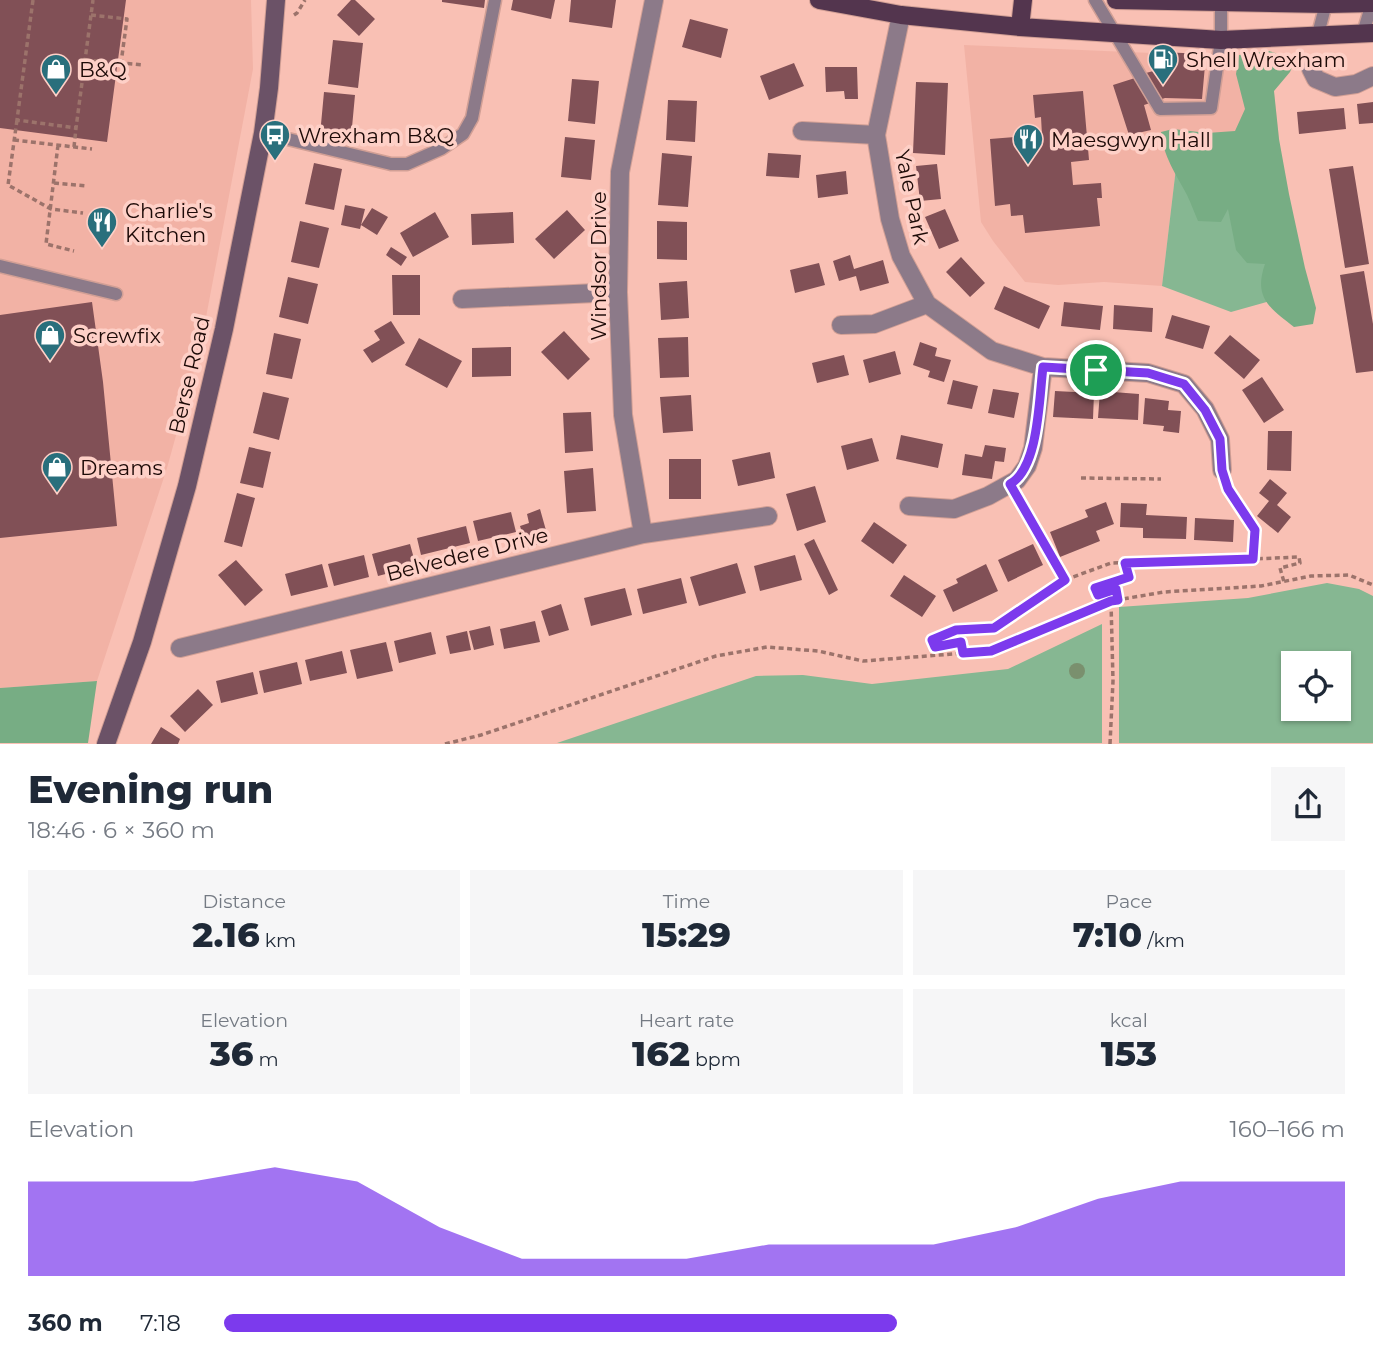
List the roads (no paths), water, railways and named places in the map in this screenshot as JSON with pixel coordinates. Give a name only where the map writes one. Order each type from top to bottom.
[{"type":"main road","points":[[819,0],[902,8],[1020,26],[1221,40],[1368,33]]},
{"type":"main road","points":[[1020,26],[1023,0]]},
{"type":"main road","points":[[1116,0],[1372,2]]},
{"type":"main road","name":"Berse Road","points":[[106,744],[142,642],[187,486],[227,316],[263,133],[277,3]]},
{"type":"street","name":"Windsor Drive","points":[[643,534],[623,415],[618,292],[620,172],[654,0]]},
{"type":"street","name":"Yale Park","points":[[902,8],[876,135],[890,219],[901,256],[927,304],[992,351],[1043,367],[1148,373],[1184,384],[1205,410],[1220,439],[1222,470]]},
{"type":"street","points":[[1311,69],[1317,79],[1335,87],[1356,84],[1373,76]]},
{"type":"street","name":"Yale Park","points":[[802,131],[876,135]]},
{"type":"street","points":[[462,299],[618,292]]},
{"type":"street","points":[[841,324],[874,324],[927,304]]},
{"type":"street","points":[[909,506],[954,509],[988,496],[1017,480],[1027,466],[1033,448],[1043,367]]},
{"type":"street","name":"Belvedere Drive","points":[[180,648],[643,534],[768,516]]},
{"type":"lane","points":[[263,133],[391,164],[407,164],[441,149],[463,134],[472,118],[495,0]]},
{"type":"lane","points":[[1095,0],[1160,109],[1211,108],[1221,40],[1221,2]]},
{"type":"lane","points":[[1318,34],[1327,2]]},
{"type":"lane","points":[[1368,33],[1372,2]]},
{"type":"lane","points":[[0,266],[116,294]]},
{"type":"place","name":"Shell Wrexham","points":[[1163,86]]},
{"type":"place","name":"B&Q","points":[[56,96]]},
{"type":"place","name":"Wrexham B&Q","points":[[275,162]]},
{"type":"place","name":"Maesgwyn Hall","points":[[1028,166]]},
{"type":"place","name":"Charlie's Kitchen","points":[[102,249]]},
{"type":"place","name":"Screwfix","points":[[50,362]]},
{"type":"place","name":"Dreams","points":[[57,494]]}]
